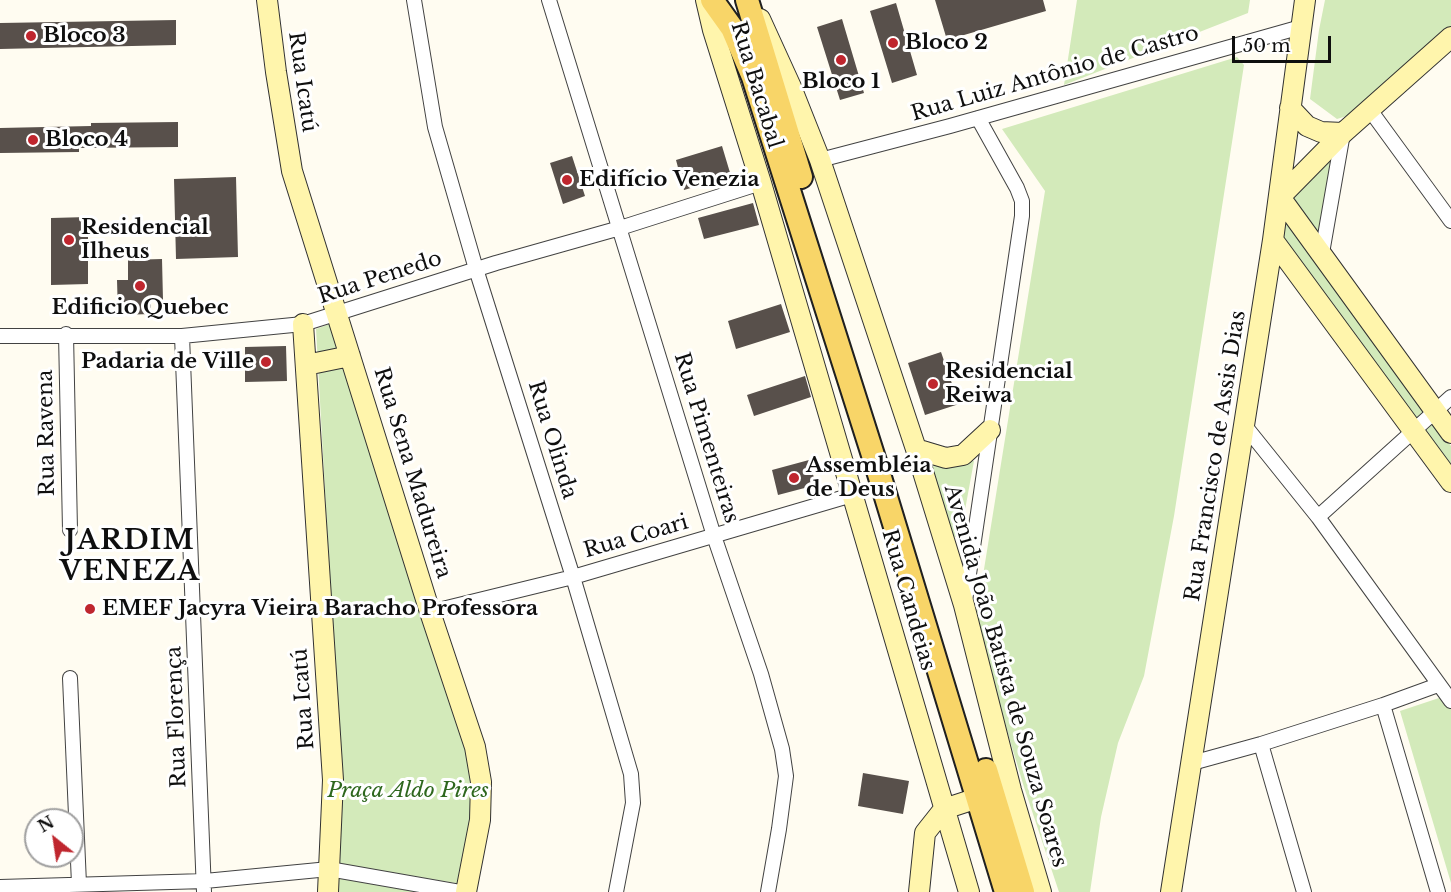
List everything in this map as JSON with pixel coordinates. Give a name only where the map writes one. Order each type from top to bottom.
[{"type":"main road","points":[[712,0],[732,28],[753,77],[994,794],[1006,892]]},
{"type":"main road","points":[[748,0],[1023,892]]},
{"type":"street","name":"Rua Icatú","points":[[267,0],[292,171],[337,313]]},
{"type":"street","name":"Rua Olinda","points":[[414,0],[435,127],[476,269],[573,577],[631,774],[633,802],[616,892]]},
{"type":"street","name":"Rua Pimenteiras","points":[[549,0],[714,536],[761,674],[782,749],[786,776],[768,892]]},
{"type":"street","name":"Rua Bacabal","points":[[706,0],[760,183]]},
{"type":"street","name":"Avenida João Batista de Souza Soares","points":[[748,0],[764,25],[820,160],[916,449],[964,604],[994,794],[1041,892]]},
{"type":"street","name":"Rua Francisco de Assis Dias","points":[[1171,892],[1280,197],[1305,0]]},
{"type":"street","name":"Rua Luiz Antônio de Castro","points":[[820,160],[1301,27]]},
{"type":"street","points":[[1451,37],[1343,133],[1280,197],[1451,433]]},
{"type":"street","points":[[1290,108],[1307,126],[1321,132],[1343,133]]},
{"type":"street","points":[[1370,110],[1451,221]]},
{"type":"street","points":[[964,604],[1023,201],[978,118]]},
{"type":"street","points":[[1322,253],[1343,133]]},
{"type":"street","name":"Rua Penedo","points":[[0,336],[66,334],[182,336],[303,324],[760,183]]},
{"type":"street","name":"Rua Candeias","points":[[760,183],[969,892]]},
{"type":"street","points":[[1273,240],[1451,482]]},
{"type":"street","name":"Rua Sena Madureira","points":[[337,313],[430,612],[475,747],[481,782],[480,820],[466,892]]},
{"type":"street","name":"Rua Icatú","points":[[303,324],[333,780],[328,892]]},
{"type":"street","name":"Rua Ravena","points":[[66,334],[70,530]]},
{"type":"street","name":"Rua Florença","points":[[182,336],[204,886]]},
{"type":"street","points":[[306,365],[350,356]]},
{"type":"street","points":[[1318,517],[1451,397]]},
{"type":"street","points":[[1245,426],[1318,517],[1451,700]]},
{"type":"street","points":[[916,449],[946,458],[963,455],[990,430]]},
{"type":"street","name":"Rua Coari","points":[[430,612],[573,577],[852,495]]},
{"type":"street","points":[[70,678],[79,884]]},
{"type":"street","points":[[1192,763],[1261,744],[1438,685]]},
{"type":"street","points":[[1383,705],[1438,892]]},
{"type":"street","points":[[1261,744],[1304,892]]},
{"type":"street","points":[[919,892],[925,833],[944,809],[994,794]]},
{"type":"street","points":[[0,887],[79,884],[105,887],[204,886],[330,869],[460,892]]},
{"type":"green space","points":[[1077,0],[1250,0],[1248,13],[1064,85]]},
{"type":"green space","points":[[1325,0],[1451,0],[1451,28],[1350,115],[1337,119],[1310,99]]},
{"type":"green space","points":[[1237,57],[1244,65],[1174,516],[1144,676],[1118,743],[1101,817],[1090,892],[1059,892],[1024,787],[975,625],[1045,191],[1002,129]]},
{"type":"green space","points":[[1339,144],[1319,234],[1292,198]]},
{"type":"green space","points":[[1286,213],[1451,446],[1451,468],[1282,238]]},
{"type":"green space","name":"Praça Aldo Pires","points":[[335,322],[476,784],[462,884],[337,864],[341,780],[316,329]]},
{"type":"green space","points":[[974,461],[960,537],[955,537],[950,533],[930,463]]},
{"type":"green space","points":[[1448,695],[1451,700],[1451,883],[1400,711]]},
{"type":"green space","points":[[336,877],[426,892],[335,892]]},
{"type":"building","points":[[935,0],[1043,0],[1046,11],[947,40]]},
{"type":"building","name":"Bloco 2","points":[[896,3],[917,75],[892,83],[870,11]]},
{"type":"building","name":"Bloco 1","points":[[842,19],[864,93],[840,100],[817,27]]},
{"type":"building","points":[[176,20],[176,45],[0,49],[0,23]]},
{"type":"building","points":[[178,122],[178,147],[79,148],[79,152],[0,153],[0,128],[91,126],[91,123]]},
{"type":"building","points":[[722,146],[731,176],[684,190],[676,160]]},
{"type":"building","name":"Edifício Venezia","points":[[572,156],[585,196],[563,204],[550,163]]},
{"type":"building","points":[[236,177],[238,257],[176,259],[174,179]]},
{"type":"building","points":[[753,203],[759,225],[704,239],[698,218]]},
{"type":"building","name":"Residencial Ilheus","points":[[88,217],[88,284],[51,285],[51,218]]},
{"type":"building","name":"Edificio Quebec","points":[[162,259],[163,300],[151,300],[151,314],[118,315],[117,280],[128,280],[128,260]]},
{"type":"building","points":[[781,304],[790,332],[736,349],[728,321]]},
{"type":"building","points":[[286,346],[287,381],[245,382],[245,347]]},
{"type":"building","name":"Residencial Reiwa","points":[[941,352],[959,404],[925,415],[908,363]]},
{"type":"building","points":[[805,376],[811,397],[754,416],[747,395]]},
{"type":"building","name":"Assembléia de Deus","points":[[809,460],[816,485],[778,495],[772,470]]},
{"type":"building","points":[[863,773],[909,781],[903,814],[858,806]]},
{"type":"place","name":"Bloco 3","points":[[31,36]]},
{"type":"place","name":"Bloco 2","points":[[893,43]]},
{"type":"place","name":"Bloco 1","points":[[841,60]]},
{"type":"place","name":"Bloco 4","points":[[33,140]]},
{"type":"place","name":"Edifício Venezia","points":[[567,180]]},
{"type":"place","name":"Residencial Ilheus","points":[[69,240]]},
{"type":"place","name":"Edificio Quebec","points":[[140,286]]},
{"type":"place","name":"Padaria de Ville","points":[[266,362]]},
{"type":"place","name":"Residencial Reiwa","points":[[933,384]]},
{"type":"place","name":"Assembléia de Deus","points":[[794,478]]},
{"type":"place","name":"EMEF Jacyra Vieira Baracho Professora","points":[[90,609]]},
{"type":"district","name":"JARDIM VENEZA","points":[[130,556]]}]
